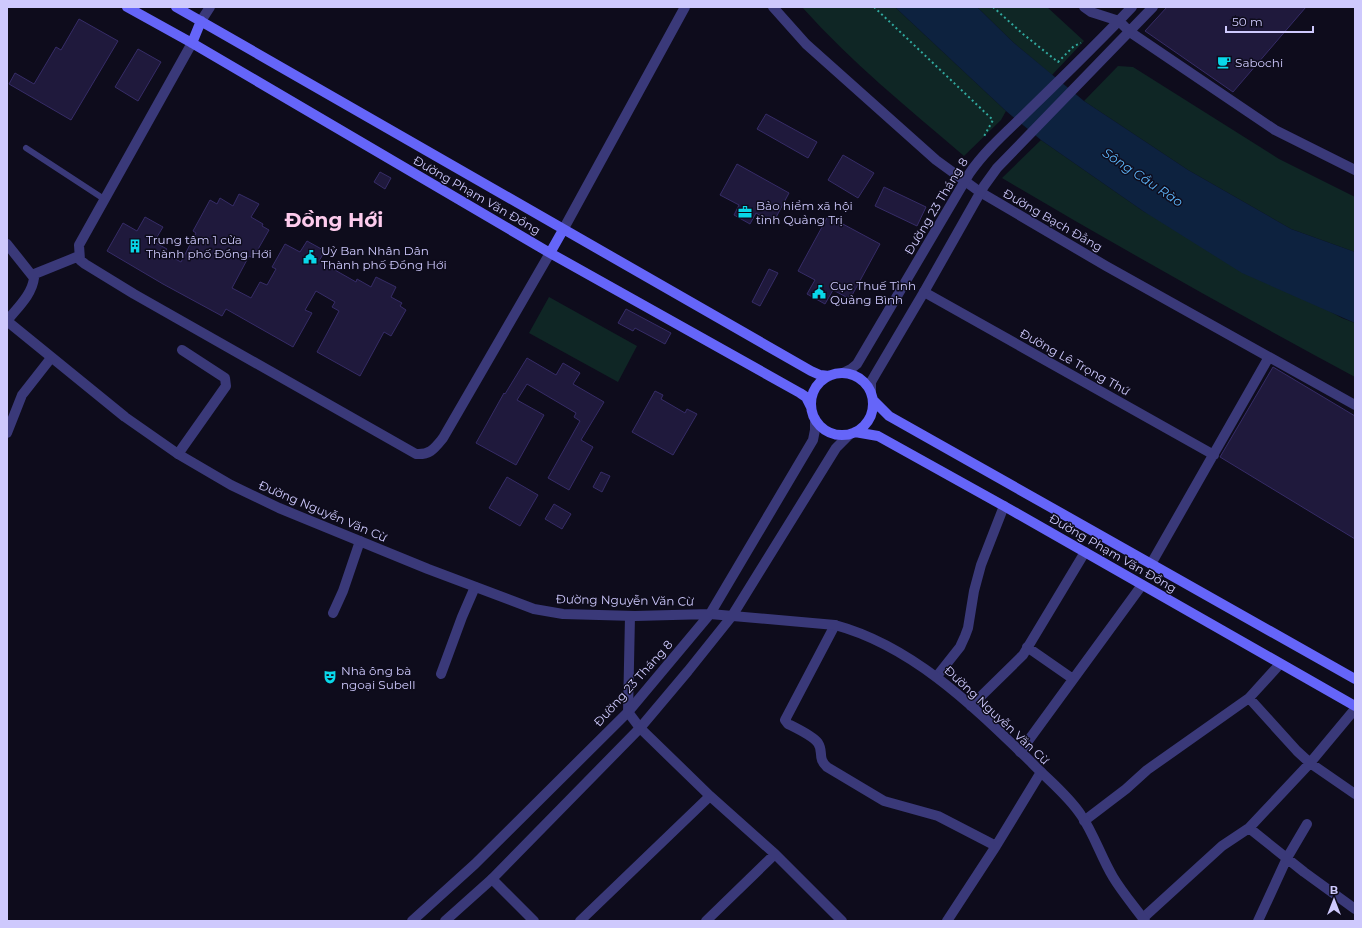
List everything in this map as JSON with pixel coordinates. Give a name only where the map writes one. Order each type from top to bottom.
[{"type":"main road","name":"Đường Phạm Văn Đồng","points":[[127,7],[192,43],[550,252],[800,393],[806,397],[811,407]]},
{"type":"main road","name":"Đường Phạm Văn Đồng","points":[[176,7],[811,371],[820,375],[829,376]]},
{"type":"main road","points":[[192,43],[201,21]]},
{"type":"main road","points":[[550,252],[563,230]]},
{"type":"main road","points":[[842,373],[850,374],[867,384],[872,396],[872,414],[867,423],[860,430],[841,435],[832,434],[824,429],[815,419],[811,407],[812,396],[815,388],[821,381],[829,376],[842,373]]},
{"type":"main road","name":"Đường Phạm Văn Đồng","points":[[872,396],[889,416],[1355,679]]},
{"type":"main road","name":"Đường Phạm Văn Đồng","points":[[852,433],[878,436],[1355,706]]},
{"type":"street","points":[[201,21],[210,7]]},
{"type":"street","points":[[563,230],[685,7]]},
{"type":"street","name":"Đường Bạch Đằng","points":[[773,7],[806,44],[936,160],[965,182],[1106,266],[1355,405]]},
{"type":"street","points":[[1084,7],[1091,12],[1118,21],[1130,32],[1275,130],[1355,170]]},
{"type":"street","name":"Đường 23 Tháng 8","points":[[842,373],[851,369],[857,364],[965,182],[983,156],[1132,7]]},
{"type":"street","points":[[872,396],[871,382],[980,192],[997,168],[1085,79],[1153,7]]},
{"type":"street","points":[[192,43],[171,83],[79,245],[80,260],[134,294],[416,454],[424,455],[430,453],[443,438],[550,252]]},
{"type":"street","points":[[7,244],[34,278],[30,292],[7,321]]},
{"type":"street","points":[[32,275],[79,256]]},
{"type":"street","name":"Đường Lê Trọng Thứ","points":[[924,292],[1214,455]]},
{"type":"street","name":"Đường Nguyễn Văn Cừ","points":[[7,321],[125,417],[178,454],[231,485],[279,508],[475,587],[534,609],[563,614],[630,616],[710,614],[835,625],[853,630],[887,646],[937,676],[971,706],[1062,793],[1080,814],[1113,877],[1144,920]]},
{"type":"street","points":[[178,454],[226,386],[225,378],[182,350]]},
{"type":"street","points":[[1152,564],[1269,357]]},
{"type":"street","points":[[7,433],[22,395],[51,358]]},
{"type":"street","name":"Đường 23 Tháng 8","points":[[412,921],[475,864],[628,712],[710,614],[813,440],[815,419]]},
{"type":"street","points":[[445,921],[492,879],[640,728],[688,671],[732,616],[836,448],[852,433]]},
{"type":"street","points":[[937,676],[960,647],[965,636],[981,565],[1004,506]]},
{"type":"street","points":[[333,613],[343,591],[360,541]]},
{"type":"street","points":[[971,706],[1022,655],[1028,647],[1085,552]]},
{"type":"street","points":[[1020,752],[1142,585]]},
{"type":"street","points":[[441,674],[475,587]]},
{"type":"street","points":[[630,616],[628,712],[640,728],[710,796],[776,854],[842,921]]},
{"type":"street","points":[[835,625],[785,720],[788,724],[818,743],[822,763],[827,767],[884,801],[938,816],[996,846]]},
{"type":"street","points":[[1028,647],[1073,679]]},
{"type":"street","points":[[1084,821],[1126,789],[1146,770],[1249,698],[1280,664]]},
{"type":"street","points":[[1249,698],[1281,735],[1310,763],[1355,794]]},
{"type":"street","points":[[1144,920],[1222,846],[1249,828],[1310,763],[1355,709]]},
{"type":"street","points":[[948,921],[1041,772]]},
{"type":"street","points":[[580,921],[710,796]]},
{"type":"street","points":[[1258,921],[1287,858],[1307,824]]},
{"type":"street","points":[[1249,828],[1355,909]]},
{"type":"street","points":[[706,921],[776,854]]},
{"type":"street","points":[[492,879],[534,921]]},
{"type":"lane","points":[[26,148],[104,199]]},
{"type":"path","points":[[874,7],[993,120],[982,142],[983,156]]},
{"type":"path","points":[[993,7],[1023,34],[1058,62],[1074,46],[1086,41]]},
{"type":"green space","points":[[802,7],[895,7],[1006,111],[1001,120],[964,156],[860,66]]},
{"type":"green space","points":[[977,7],[1047,7],[1084,41],[1052,75],[1014,43]]},
{"type":"green space","points":[[1118,66],[1133,67],[1279,159],[1355,197],[1355,252],[1291,229],[1188,170],[1084,101]]},
{"type":"green space","points":[[1041,140],[1143,211],[1342,318],[1355,323],[1355,377],[1266,329],[1002,178]]},
{"type":"green space","points":[[549,297],[637,346],[618,382],[529,333]]},
{"type":"water","name":"Sông Cầu Rào","points":[[895,7],[977,7],[1014,43],[1084,101],[1188,170],[1291,229],[1355,252],[1355,323],[1242,273],[1143,211],[1041,140],[1006,111]]},
{"type":"building","name":"Sabochi","points":[[1167,7],[1306,7],[1233,92],[1145,31]]},
{"type":"building","points":[[79,19],[118,41],[71,120],[9,84],[15,73],[34,84],[56,47],[61,50]]},
{"type":"building","points":[[138,49],[161,62],[138,101],[115,87]]},
{"type":"building","points":[[766,114],[817,142],[808,158],[757,129]]},
{"type":"building","points":[[843,155],[874,173],[858,198],[828,180]]},
{"type":"building","points":[[737,164],[789,193],[773,223],[756,213],[750,224],[734,215],[739,205],[720,195]]},
{"type":"building","points":[[380,172],[391,178],[385,189],[374,182]]},
{"type":"building","points":[[884,187],[926,207],[917,226],[875,206]]},
{"type":"building","points":[[239,194],[259,204],[251,217],[263,224],[262,226],[269,230],[253,258],[249,256],[232,288],[251,298],[260,282],[267,285],[276,269],[272,267],[285,244],[300,252],[307,241],[325,251],[319,261],[356,282],[357,279],[371,287],[376,277],[396,287],[391,297],[402,303],[400,306],[406,310],[391,336],[384,332],[360,376],[317,352],[339,311],[332,307],[335,302],[316,291],[305,310],[312,313],[293,347],[226,309],[222,316],[107,251],[123,223],[137,231],[145,217],[163,227],[154,242],[167,249],[164,253],[181,262],[196,233],[193,231],[210,200],[217,204],[220,198],[233,206]]},
{"type":"building","points":[[828,216],[880,244],[850,299],[833,290],[825,304],[807,294],[815,280],[798,271]]},
{"type":"building","points":[[769,269],[778,273],[760,306],[752,302]]},
{"type":"building","points":[[626,309],[671,333],[665,344],[635,328],[633,331],[618,323]]},
{"type":"building","points":[[527,358],[556,375],[563,363],[580,373],[573,384],[604,402],[581,440],[593,447],[569,490],[548,478],[580,421],[574,417],[576,413],[527,384],[517,400],[544,415],[516,465],[476,443],[504,393],[505,394]]},
{"type":"building","points":[[1273,367],[1355,416],[1355,539],[1220,457]]},
{"type":"building","points":[[655,391],[663,395],[661,399],[685,413],[687,409],[697,414],[673,455],[632,432]]},
{"type":"building","points":[[601,472],[610,476],[602,492],[593,487]]},
{"type":"building","points":[[507,477],[538,495],[520,526],[489,508]]},
{"type":"building","points":[[554,504],[571,514],[562,529],[545,519]]},
{"type":"place","name":"Sabochi","points":[[1224,62]]},
{"type":"place","name":"Bảo hiểm xã hội tỉnh Quảng Trị","points":[[745,212]]},
{"type":"place","name":"Trung tâm 1 cửa Thành phố Đồng Hới","points":[[135,246]]},
{"type":"place","name":"Uỷ Ban Nhân Dân Thành phố Đồng Hới","points":[[310,257]]},
{"type":"place","name":"Cục Thuế Tỉnh Quảng Bình","points":[[819,292]]},
{"type":"place","name":"Nhà ông bà ngoại Subell","points":[[330,677]]},
{"type":"district","name":"Đồng Hới","points":[[334,220]]}]
